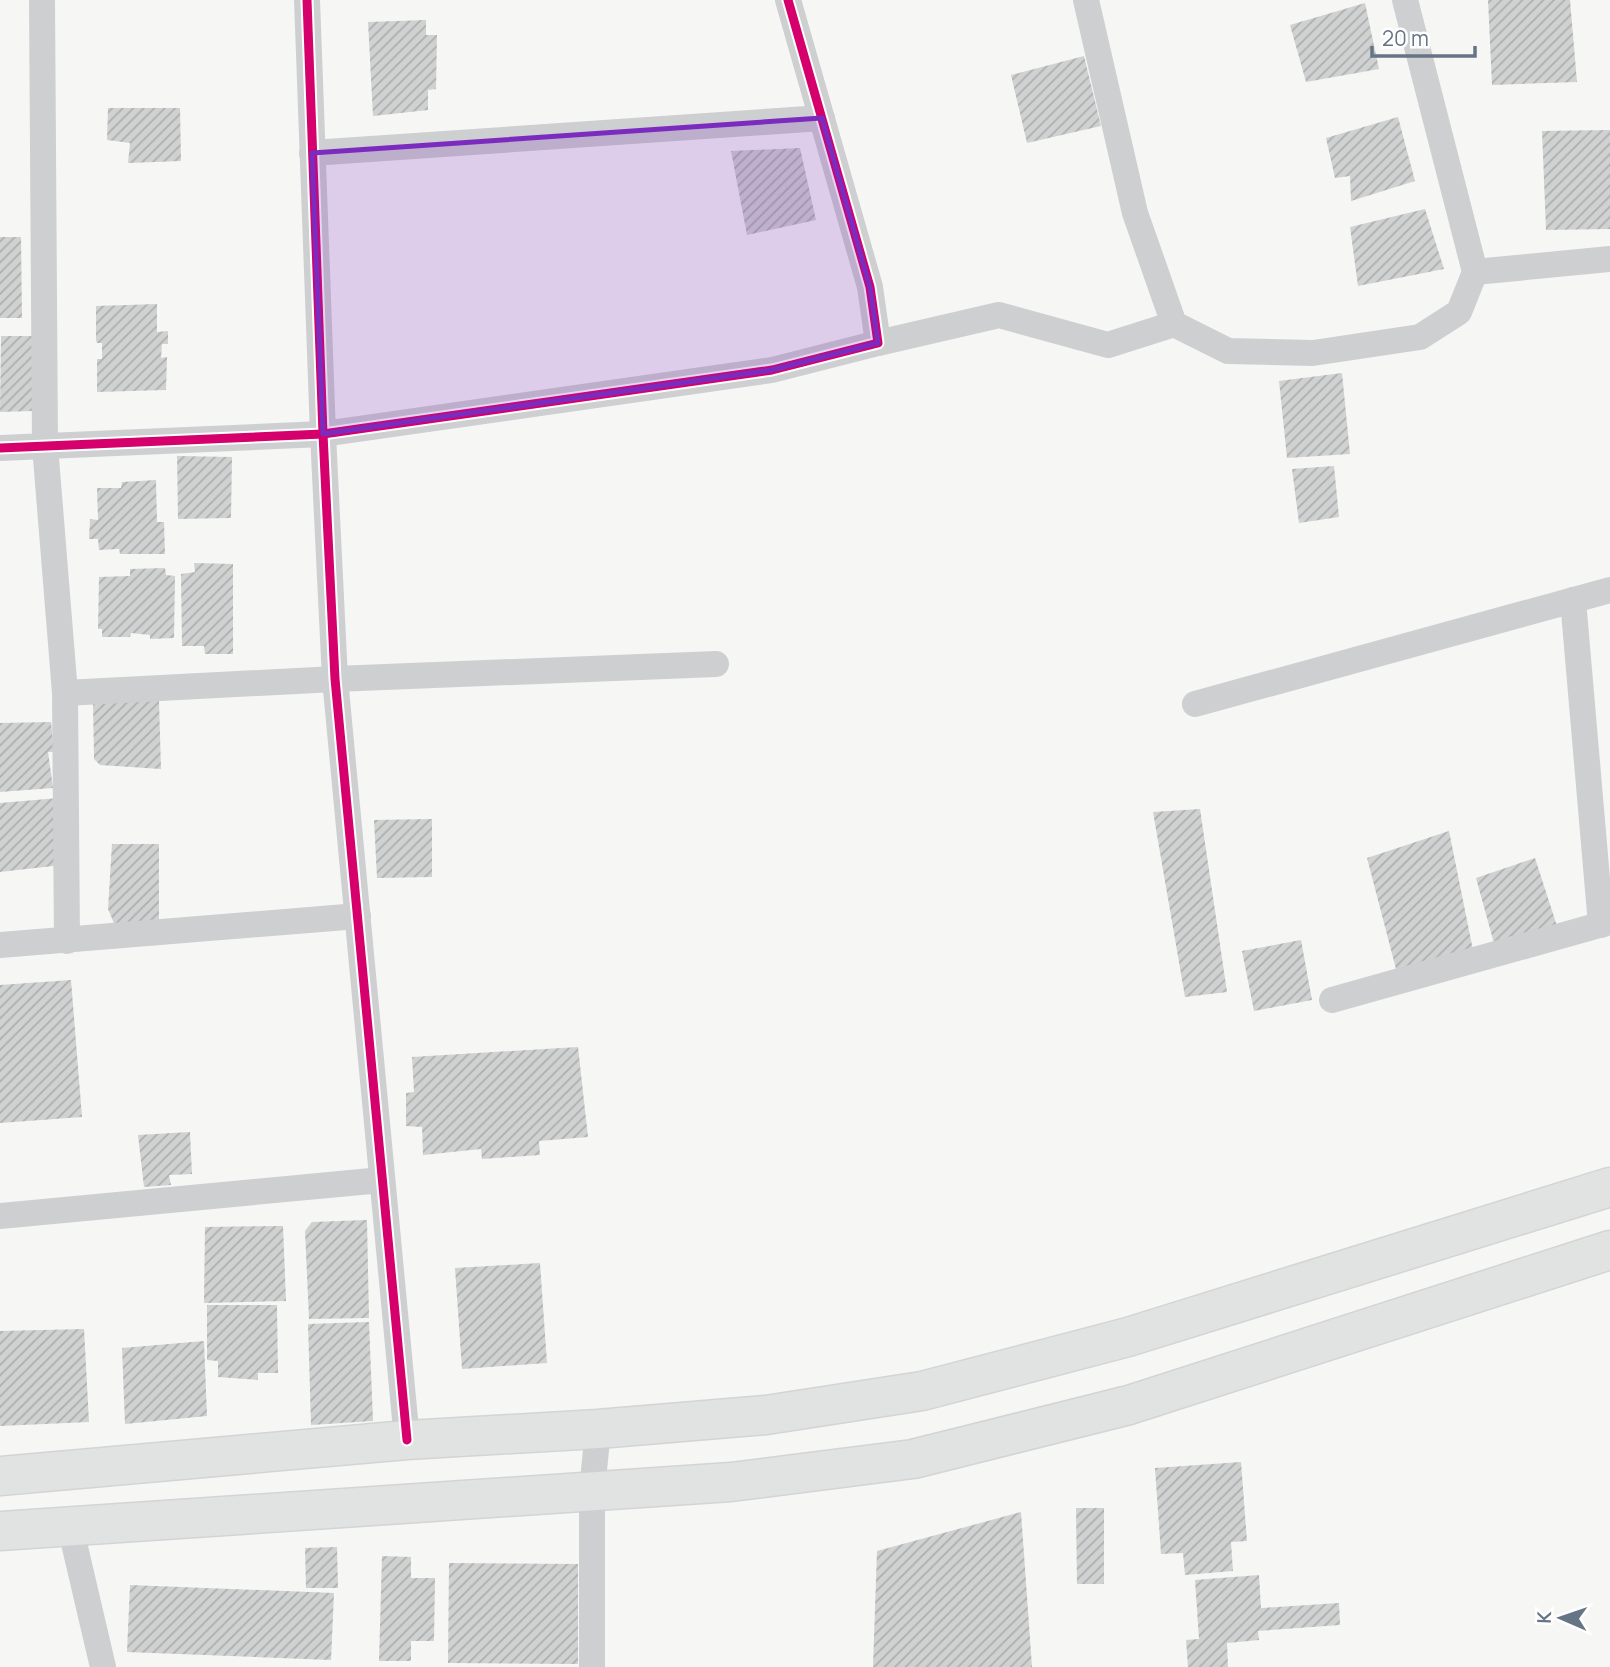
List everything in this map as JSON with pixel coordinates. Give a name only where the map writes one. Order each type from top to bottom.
[{"type":"main road","points":[[0,1476],[407,1440],[598,1429],[766,1415],[922,1391],[1128,1336],[1610,1187]]},
{"type":"main road","points":[[0,1531],[731,1482],[913,1459],[1129,1405],[1610,1250]]},
{"type":"street","points":[[42,0],[45,446],[65,693],[67,941]]},
{"type":"street","points":[[307,0],[335,679],[407,1440]]},
{"type":"street","points":[[788,0],[870,288],[878,343]]},
{"type":"street","points":[[1086,0],[1135,213],[1174,324],[1228,351],[1312,354],[1420,337],[1459,312],[1475,272],[1405,0]]},
{"type":"street","points":[[312,153],[822,118]]},
{"type":"street","points":[[1475,272],[1610,259]]},
{"type":"street","points":[[0,448],[323,434],[772,370],[999,315],[1108,345],[1174,324]]},
{"type":"street","points":[[1195,704],[1610,590]]},
{"type":"street","points":[[1332,1000],[1605,923],[1573,600]]},
{"type":"street","points":[[65,693],[716,664]]},
{"type":"street","points":[[0,945],[358,916]]},
{"type":"street","points":[[0,1216],[382,1180]]},
{"type":"street","points":[[592,1667],[592,1491],[598,1429]]},
{"type":"street","points":[[70,1526],[103,1667]]},
{"type":"highlighted area","points":[[822,118],[870,287],[878,343],[772,370],[323,434],[312,153]]},
{"type":"building","points":[[1488,0],[1570,0],[1577,82],[1492,85]]},
{"type":"building","points":[[1365,3],[1379,69],[1306,82],[1290,25]]},
{"type":"building","points":[[426,20],[426,35],[437,35],[436,89],[428,90],[428,110],[373,116],[368,22]]},
{"type":"building","points":[[1084,56],[1101,126],[1027,143],[1011,75]]},
{"type":"building","points":[[108,108],[180,108],[181,161],[128,163],[130,143],[107,140]]},
{"type":"building","points":[[1398,117],[1415,181],[1351,201],[1350,176],[1335,178],[1326,138]]},
{"type":"building","points":[[1610,130],[1610,229],[1546,230],[1542,131]]},
{"type":"building","points":[[800,148],[816,220],[747,235],[731,151]]},
{"type":"building","points":[[1425,209],[1444,269],[1358,286],[1350,227]]},
{"type":"building","points":[[0,237],[21,237],[22,318],[0,318]]},
{"type":"building","points":[[157,304],[157,332],[168,331],[168,344],[162,344],[161,358],[167,357],[166,390],[97,392],[97,359],[102,359],[102,343],[97,343],[96,340],[96,306]]},
{"type":"building","points":[[1,336],[32,336],[32,411],[0,412]]},
{"type":"building","points":[[1342,373],[1350,454],[1287,458],[1279,381]]},
{"type":"building","points":[[177,456],[232,457],[231,518],[178,519]]},
{"type":"building","points":[[1334,466],[1339,517],[1299,523],[1292,469]]},
{"type":"building","points":[[156,480],[157,522],[164,522],[165,554],[120,554],[119,549],[99,550],[98,539],[89,539],[90,519],[98,520],[97,488],[121,488],[122,482]]},
{"type":"building","points":[[194,563],[233,564],[233,654],[205,654],[204,646],[182,646],[181,574],[195,572]]},
{"type":"building","points":[[165,568],[166,575],[175,576],[174,638],[150,639],[150,635],[131,633],[130,637],[102,637],[102,629],[98,629],[99,577],[130,576],[130,569]]},
{"type":"building","points":[[159,701],[161,769],[100,765],[94,759],[93,702]]},
{"type":"building","points":[[51,722],[54,752],[48,752],[53,788],[0,792],[0,723]]},
{"type":"building","points":[[59,798],[62,865],[0,872],[0,803]]},
{"type":"building","points":[[1200,809],[1227,992],[1185,997],[1153,812]]},
{"type":"building","points":[[432,819],[432,877],[377,878],[374,820]]},
{"type":"building","points":[[1449,831],[1474,955],[1396,969],[1367,858]]},
{"type":"building","points":[[112,844],[159,844],[159,927],[116,928],[108,909]]},
{"type":"building","points":[[1535,858],[1557,926],[1495,947],[1476,878]]},
{"type":"building","points":[[1301,940],[1312,1000],[1254,1011],[1242,951]]},
{"type":"building","points":[[71,980],[82,1117],[0,1123],[0,985]]},
{"type":"building","points":[[578,1047],[588,1137],[539,1141],[540,1155],[482,1159],[481,1149],[423,1155],[422,1127],[406,1126],[406,1093],[414,1092],[412,1057]]},
{"type":"building","points":[[190,1132],[192,1174],[169,1175],[171,1185],[144,1187],[138,1135]]},
{"type":"building","points":[[367,1220],[369,1318],[309,1319],[305,1231],[312,1222]]},
{"type":"building","points":[[283,1226],[286,1301],[204,1303],[205,1227]]},
{"type":"building","points":[[540,1263],[547,1363],[462,1369],[455,1268]]},
{"type":"building","points":[[207,1305],[277,1305],[278,1373],[258,1373],[258,1380],[218,1377],[218,1361],[207,1360]]},
{"type":"building","points":[[369,1322],[373,1421],[311,1425],[308,1324]]},
{"type":"building","points":[[84,1329],[89,1422],[0,1426],[0,1331]]},
{"type":"building","points":[[204,1341],[207,1416],[125,1424],[122,1348]]},
{"type":"building","points":[[1241,1462],[1247,1541],[1231,1542],[1233,1571],[1185,1575],[1183,1553],[1161,1554],[1155,1468]]},
{"type":"building","points":[[1076,1508],[1104,1508],[1104,1584],[1077,1584]]},
{"type":"building","points":[[1021,1512],[1032,1667],[873,1667],[877,1551]]},
{"type":"building","points":[[337,1547],[338,1588],[306,1588],[305,1548]]},
{"type":"building","points":[[382,1556],[411,1557],[411,1578],[435,1578],[434,1641],[411,1641],[411,1661],[379,1661]]},
{"type":"building","points":[[449,1563],[578,1564],[578,1664],[448,1663]]},
{"type":"building","points":[[1259,1575],[1261,1608],[1339,1603],[1340,1625],[1258,1631],[1259,1640],[1227,1643],[1228,1667],[1188,1667],[1186,1640],[1199,1639],[1195,1580]]},
{"type":"building","points":[[130,1585],[334,1593],[331,1660],[127,1652]]},
{"type":"cycle path","points":[[307,0],[335,679],[407,1440]]},
{"type":"cycle path","points":[[0,448],[323,434],[772,370],[878,343],[870,287],[788,0]]}]
